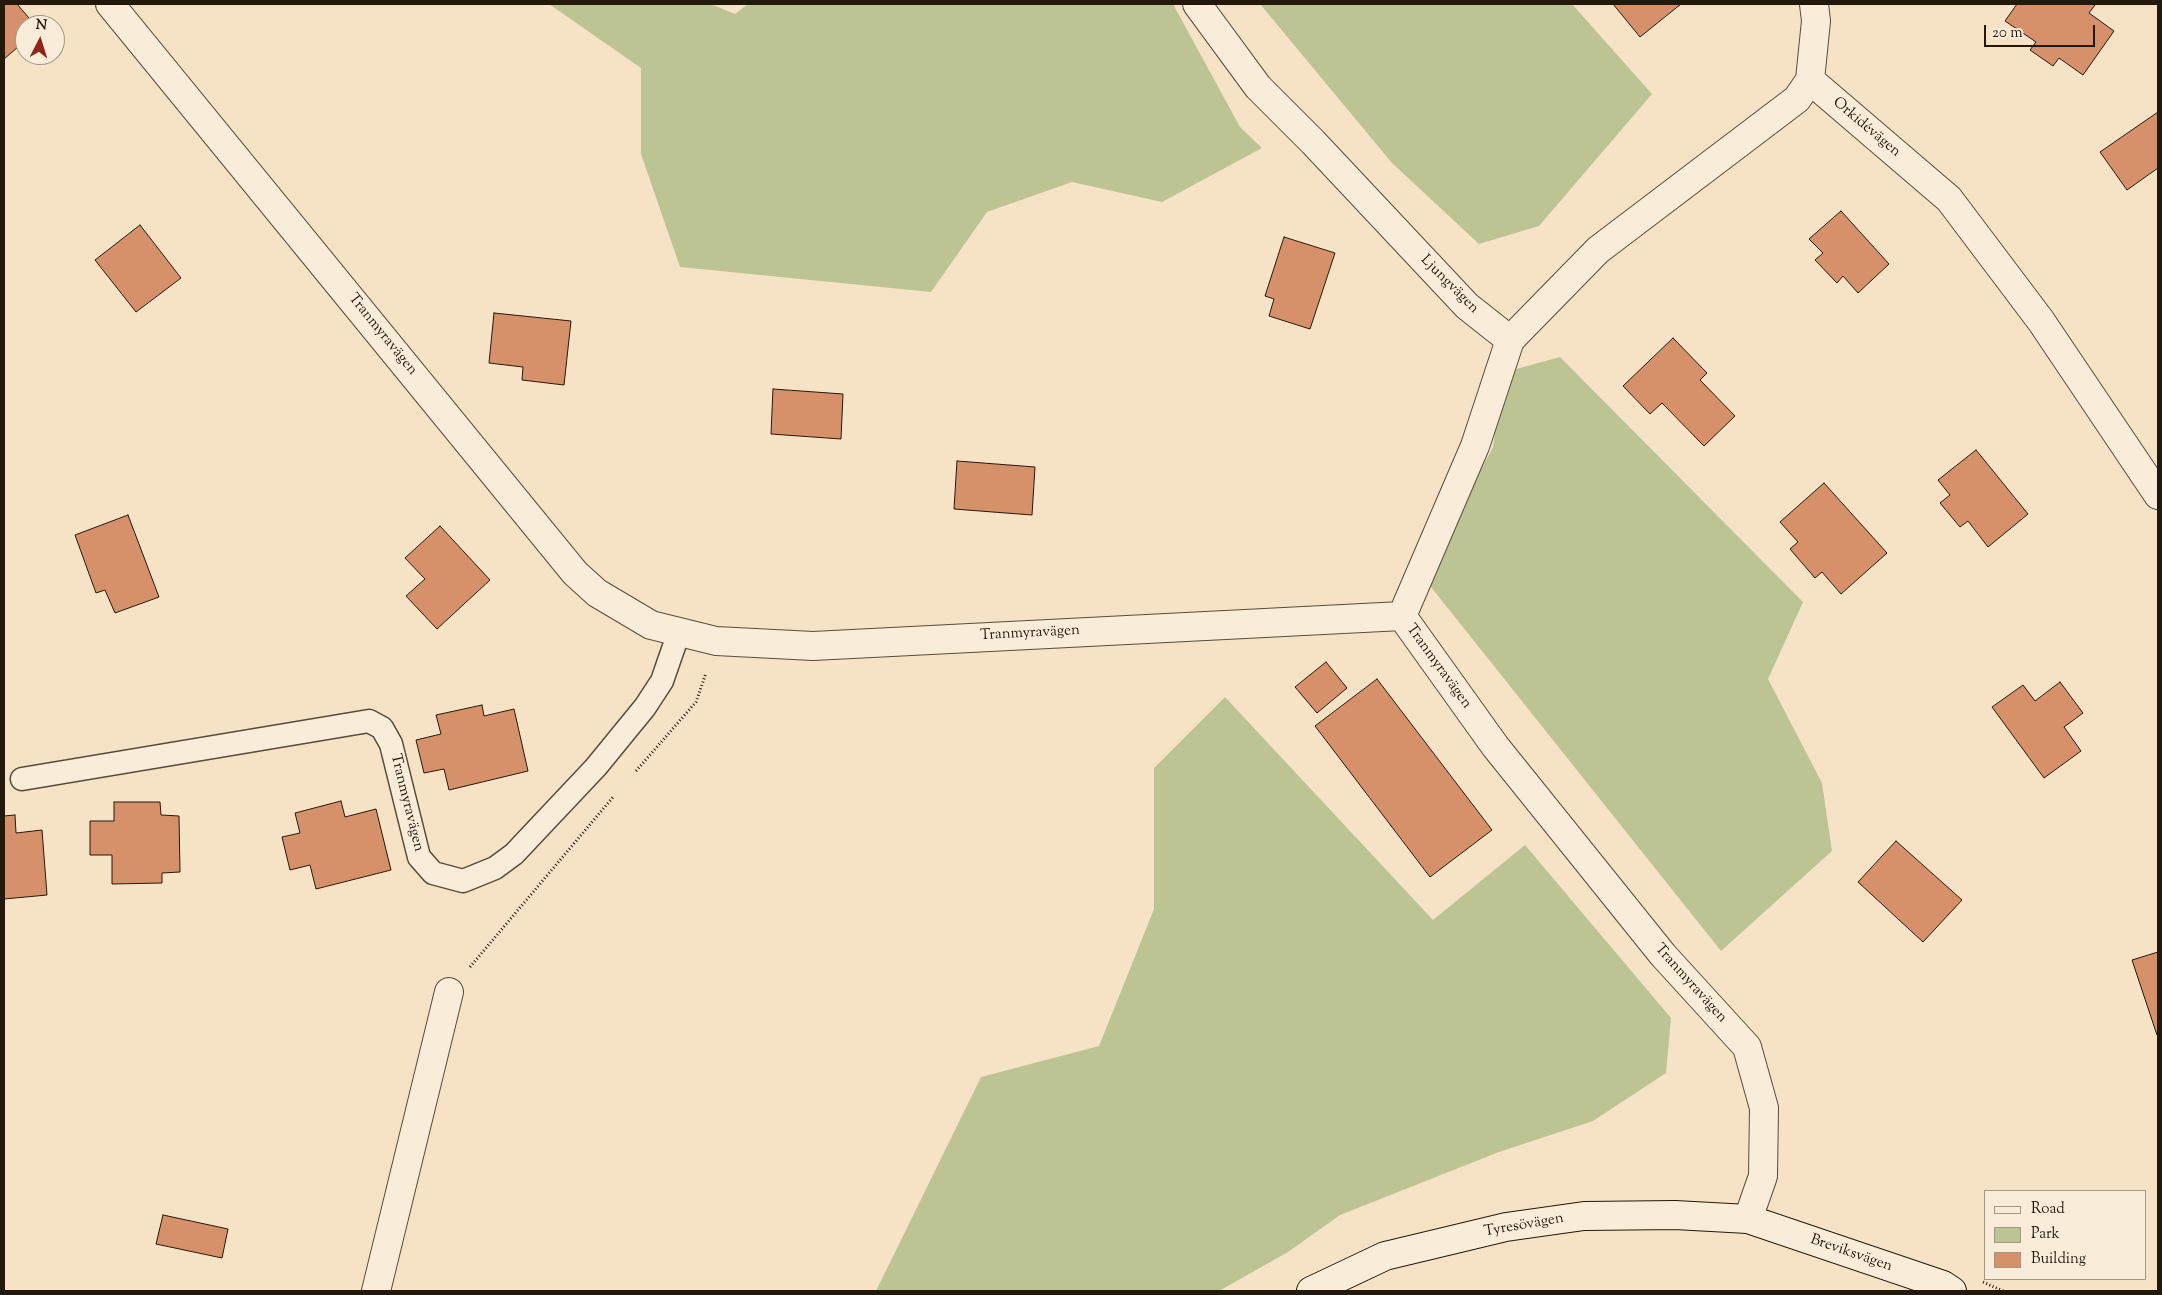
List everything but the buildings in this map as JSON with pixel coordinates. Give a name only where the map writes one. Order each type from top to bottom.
[{"type":"street","name":"Tranmyravägen","points":[[110,4],[576,573],[597,593],[651,625],[716,641],[813,646],[1402,616],[1502,754],[1663,955],[1747,1047],[1764,1108],[1763,1176],[1748,1219]]},
{"type":"street","name":"Ljungvägen","points":[[1197,4],[1258,87],[1313,142],[1467,306],[1510,340]]},
{"type":"street","points":[[1402,616],[1476,446],[1510,340],[1598,250],[1796,99],[1810,80],[1816,21],[1814,4]]},
{"type":"street","name":"Orkidévägen","points":[[1810,80],[1949,198],[2041,321],[2158,495]]},
{"type":"street","points":[[376,1291],[448,992]]},
{"type":"street","name":"Tyresövägen","points":[[1311,1291],[1384,1256],[1506,1227],[1584,1216],[1675,1215],[1748,1219]]},
{"type":"street","name":"Breviksvägen","points":[[1748,1219],[1943,1286],[1952,1291]]},
{"type":"lane","name":"Tranmyravägen","points":[[22,779],[369,721],[382,728],[391,744],[419,857],[433,873],[463,881],[495,868],[514,854],[596,767],[645,706],[662,681],[679,632]]},
{"type":"path","points":[[632,776],[696,702],[716,641]]},
{"type":"path","points":[[448,992],[619,791]]},
{"type":"green space","points":[[549,4],[711,4],[735,14],[748,4],[1173,4],[1240,127],[1262,148],[1162,202],[1072,182],[987,212],[931,292],[680,267],[641,154],[641,68]]},
{"type":"green space","points":[[1260,4],[1572,4],[1652,94],[1539,226],[1479,244],[1392,163]]},
{"type":"green space","points":[[1560,357],[1803,602],[1768,679],[1822,783],[1832,851],[1721,951],[1423,577],[1493,447],[1502,373]]},
{"type":"green space","points":[[1225,697],[1433,920],[1525,845],[1671,1018],[1666,1073],[1593,1121],[1499,1152],[1340,1215],[1288,1252],[1219,1291],[876,1291],[981,1077],[1099,1046],[1154,909],[1154,768]]}]
